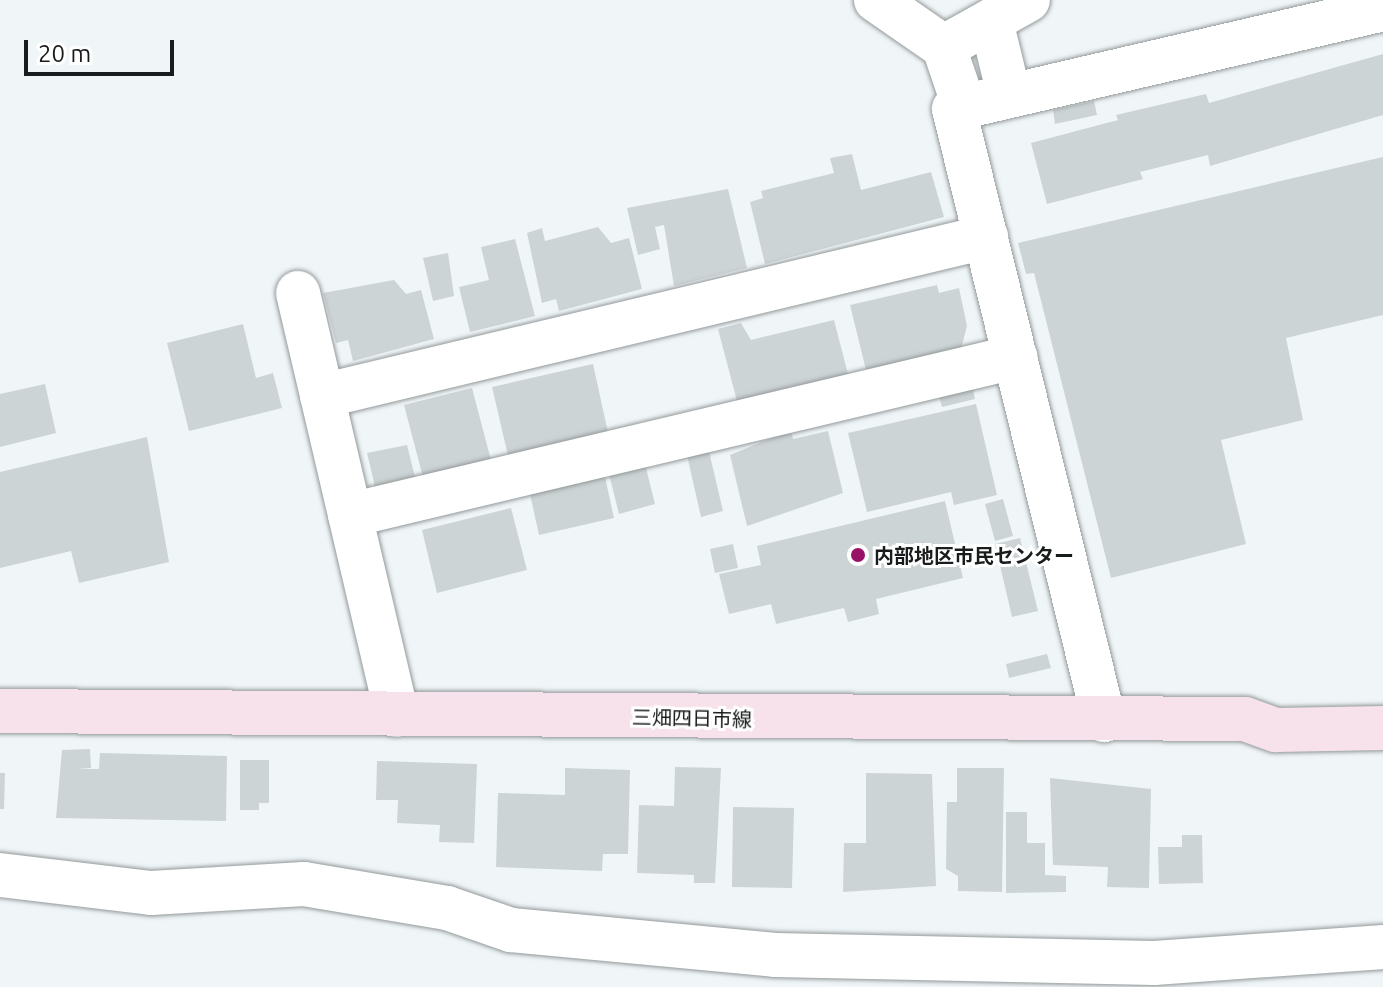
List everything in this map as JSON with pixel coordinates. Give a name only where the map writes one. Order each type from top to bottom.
[{"type":"main road","name":"三畑四日市線","points":[[0,711],[1104,720],[1383,728]]},
{"type":"street","points":[[876,0],[944,47],[964,106]]},
{"type":"street","points":[[944,47],[1028,0]]},
{"type":"street","points":[[1104,720],[954,109],[1383,9]]},
{"type":"street","points":[[991,21],[1009,95]]},
{"type":"street","points":[[322,396],[986,237]]},
{"type":"street","points":[[298,293],[397,715]]},
{"type":"street","points":[[350,515],[1015,357]]},
{"type":"street","points":[[0,875],[151,893],[304,884],[447,908],[511,930],[775,955],[1154,963],[1383,947]]},
{"type":"building","points":[[1383,54],[1383,115],[1210,166],[1208,155],[1140,172],[1143,179],[1047,204],[1031,143],[1118,120],[1116,115],[1206,94],[1209,103]]},
{"type":"building","points":[[1094,101],[1097,115],[1055,124],[1053,110]]},
{"type":"building","points":[[852,154],[861,190],[931,172],[944,217],[765,264],[750,202],[763,198],[761,191],[834,173],[830,158]]},
{"type":"building","points":[[1383,157],[1383,315],[1286,338],[1303,420],[1221,440],[1246,544],[1111,578],[1034,273],[1026,274],[1018,243]]},
{"type":"building","points":[[728,189],[747,268],[674,286],[664,225],[655,227],[660,249],[638,255],[627,208]]},
{"type":"building","points":[[598,227],[611,243],[629,238],[642,289],[559,311],[556,299],[542,303],[527,233],[542,228],[545,241]]},
{"type":"building","points":[[515,239],[535,316],[470,332],[459,287],[489,280],[481,247]]},
{"type":"building","points":[[448,253],[454,296],[433,301],[423,258]]},
{"type":"building","points":[[394,280],[406,294],[421,290],[434,339],[353,361],[348,340],[336,343],[323,293]]},
{"type":"building","points":[[937,285],[939,293],[959,288],[967,326],[960,353],[866,370],[850,305]]},
{"type":"building","points":[[834,320],[849,378],[738,405],[718,329],[741,323],[751,340]]},
{"type":"building","points":[[243,324],[256,378],[273,373],[282,408],[189,431],[167,343]]},
{"type":"building","points":[[593,364],[609,437],[509,460],[492,387]]},
{"type":"building","points":[[45,384],[56,433],[0,447],[0,394]]},
{"type":"building","points":[[972,385],[975,399],[942,407],[938,393]]},
{"type":"building","points":[[472,388],[492,464],[424,481],[404,405]]},
{"type":"building","points":[[976,404],[997,495],[954,505],[951,492],[867,512],[848,433]]},
{"type":"building","points":[[791,430],[793,439],[828,431],[843,493],[747,526],[730,455]]},
{"type":"building","points":[[147,437],[169,562],[79,583],[71,551],[0,568],[0,472]]},
{"type":"building","points":[[407,445],[416,481],[376,491],[367,453]]},
{"type":"building","points":[[708,447],[723,511],[701,517],[686,451]]},
{"type":"building","points":[[645,464],[655,504],[619,514],[609,474]]},
{"type":"building","points":[[605,477],[614,518],[539,535],[530,494]]},
{"type":"building","points":[[1003,499],[1013,536],[995,541],[985,504]]},
{"type":"building","name":"内部地区市民センター","points":[[945,501],[963,578],[876,599],[879,614],[848,622],[844,608],[776,624],[771,604],[729,614],[719,574],[761,565],[757,546]]},
{"type":"building","points":[[511,508],[527,570],[437,593],[422,530]]},
{"type":"building","points":[[1020,538],[1038,611],[1012,617],[995,544]]},
{"type":"building","points":[[733,544],[738,568],[715,573],[710,549]]},
{"type":"building","points":[[1047,654],[1051,668],[1009,678],[1006,664]]},
{"type":"building","points":[[90,749],[91,768],[78,769],[99,769],[100,753],[227,756],[226,821],[56,818],[62,750]]},
{"type":"building","points":[[240,760],[269,760],[269,803],[259,803],[259,810],[240,810]]},
{"type":"building","points":[[377,761],[477,764],[474,843],[439,842],[440,825],[397,823],[398,800],[376,800]]},
{"type":"building","points":[[675,767],[721,768],[715,883],[694,883],[694,875],[637,873],[639,805],[674,806]]},
{"type":"building","points":[[565,768],[630,770],[628,854],[603,854],[602,871],[496,867],[498,793],[565,795]]},
{"type":"building","points":[[957,768],[1004,768],[1002,892],[958,891],[958,876],[946,869],[947,802],[957,802]]},
{"type":"building","points":[[0,773],[5,773],[4,809],[0,809]]},
{"type":"building","points":[[866,773],[932,774],[936,886],[843,892],[844,843],[866,843]]},
{"type":"building","points":[[1050,778],[1151,789],[1149,888],[1107,887],[1108,867],[1053,865]]},
{"type":"building","points":[[733,807],[794,808],[792,888],[732,887]]},
{"type":"building","points":[[1006,812],[1027,812],[1027,843],[1045,843],[1045,875],[1066,876],[1066,892],[1006,893]]},
{"type":"building","points":[[1182,835],[1202,835],[1203,883],[1159,884],[1158,847],[1182,847]]},
{"type":"place","name":"内部地区市民センター","points":[[858,555]]}]
